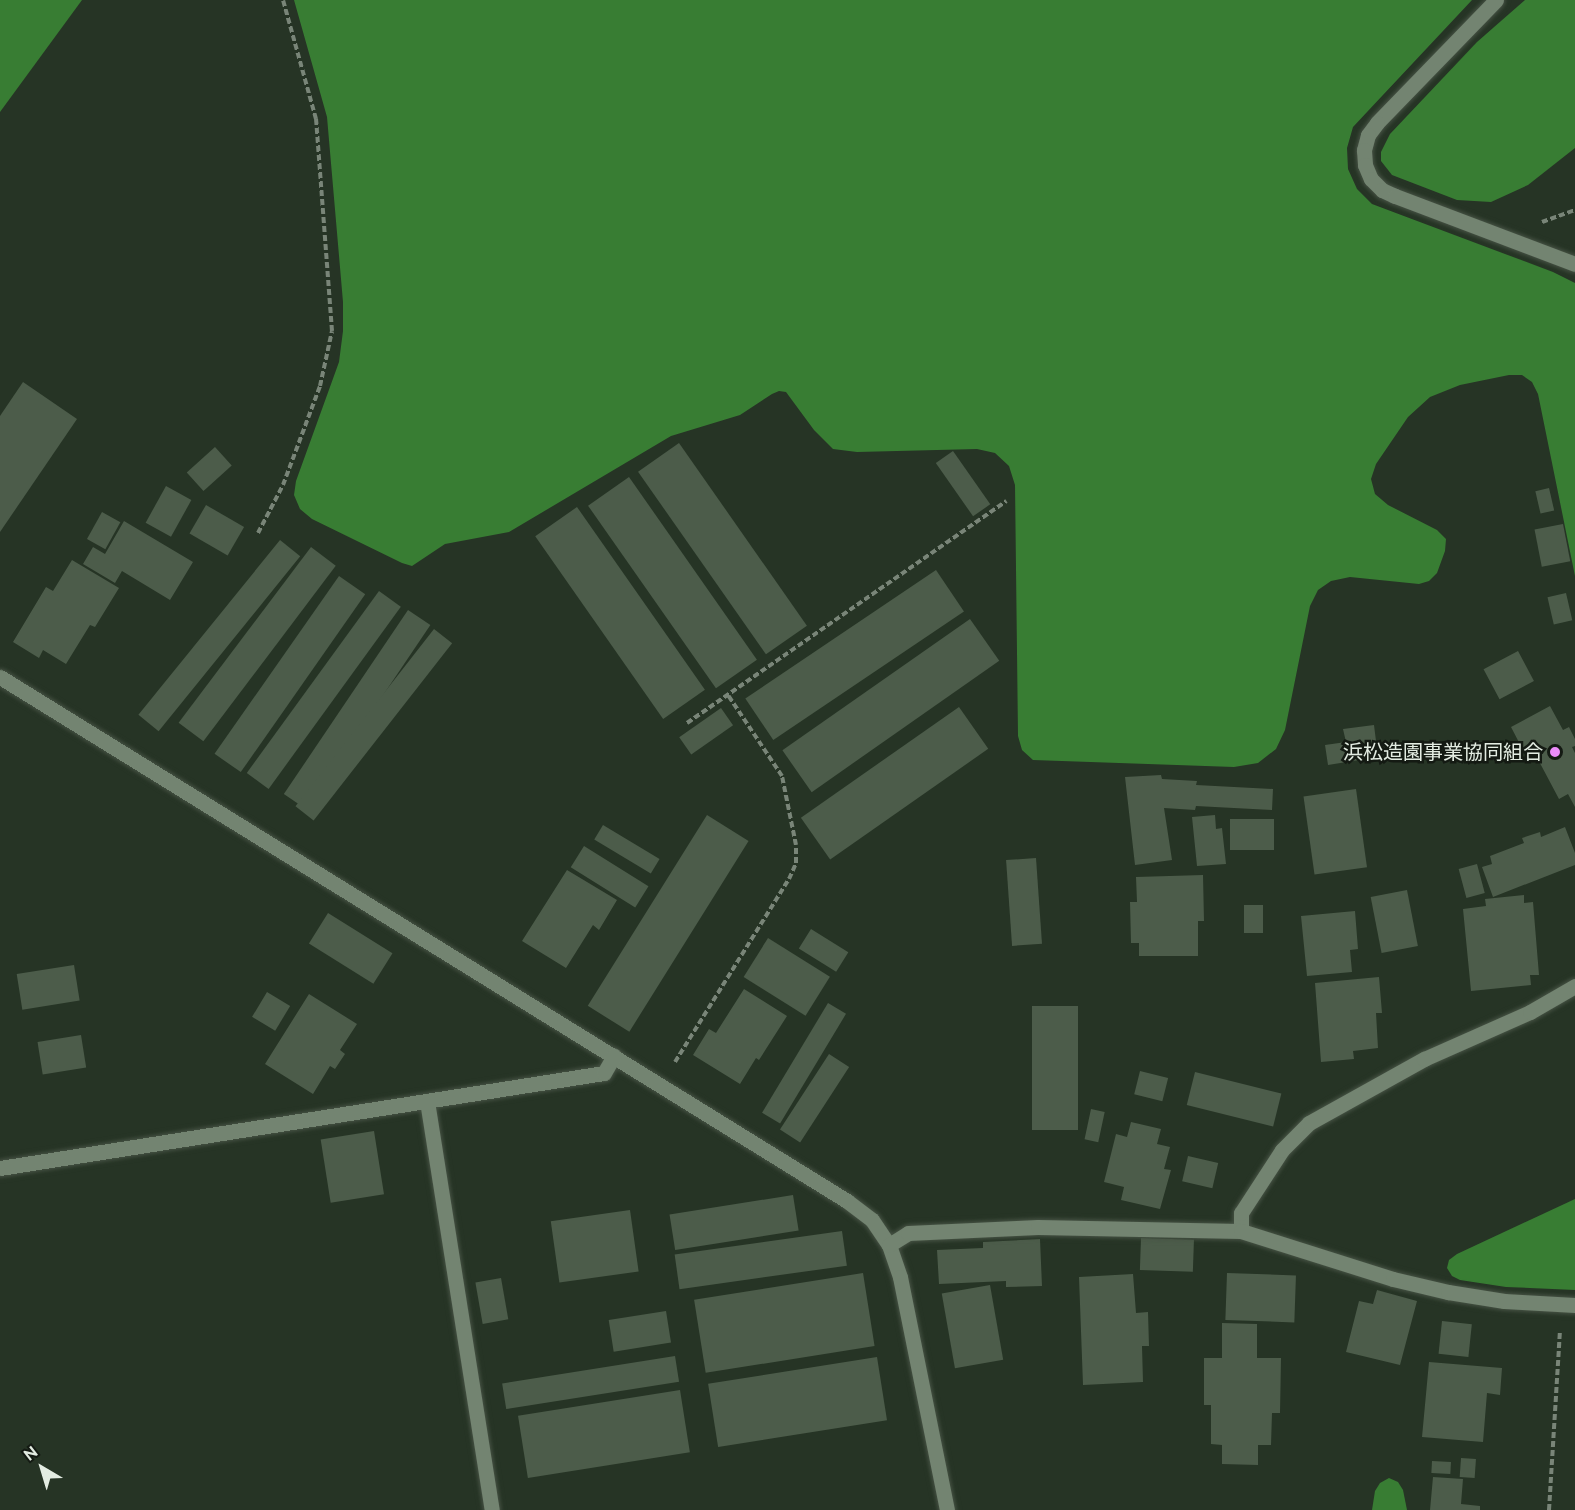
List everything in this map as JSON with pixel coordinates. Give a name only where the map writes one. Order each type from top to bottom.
[{"type":"street","points":[[1496,0],[1377,123],[1366,143],[1365,165],[1371,179],[1382,190],[1575,264]]},
{"type":"street","points":[[0,677],[848,1200],[872,1220],[889,1245],[900,1277],[947,1510]]},
{"type":"street","points":[[1241,1231],[1241,1213],[1282,1150],[1309,1122],[1424,1059],[1530,1012],[1575,986]]},
{"type":"street","points":[[0,1168],[604,1073],[614,1056]]},
{"type":"street","points":[[427,1101],[492,1510]]},
{"type":"street","points":[[889,1245],[908,1233],[1026,1227],[1241,1231],[1393,1279],[1448,1292],[1504,1301],[1568,1305]]},
{"type":"path","points":[[258,533],[282,485],[320,386],[332,331],[316,119],[283,0]]},
{"type":"path","points":[[687,723],[1006,501]]},
{"type":"path","points":[[661,1085],[789,879],[796,862],[796,845],[782,776],[728,695]]},
{"type":"path","points":[[1549,1510],[1568,1305]]},
{"type":"green space","points":[[0,0],[82,0],[0,112]]},
{"type":"green space","points":[[294,0],[1472,0],[1353,127],[1347,148],[1348,169],[1357,189],[1372,204],[1553,272],[1575,283],[1575,576],[1538,394],[1532,382],[1522,375],[1509,375],[1460,385],[1430,397],[1408,417],[1376,464],[1371,479],[1375,494],[1388,505],[1437,530],[1446,539],[1445,551],[1437,573],[1429,581],[1419,584],[1350,577],[1331,581],[1318,590],[1310,606],[1285,730],[1276,749],[1258,763],[1234,767],[1033,760],[1022,750],[1018,736],[1015,485],[1009,466],[995,453],[977,449],[857,452],[833,449],[814,430],[786,392],[779,391],[772,394],[740,415],[671,436],[509,532],[445,544],[412,566],[402,563],[312,519],[300,509],[294,495],[296,481],[339,362],[343,331],[343,302],[327,117]]},
{"type":"green space","points":[[1525,0],[1575,0],[1575,148],[1528,185],[1491,202],[1457,200],[1392,175],[1381,161],[1381,152],[1390,134],[1477,42]]},
{"type":"green space","points":[[1575,1199],[1575,1290],[1506,1287],[1460,1280],[1452,1276],[1447,1268],[1449,1260],[1457,1254]]},
{"type":"green space","points":[[1389,1478],[1398,1482],[1403,1490],[1407,1510],[1372,1510],[1375,1491],[1380,1483]]},
{"type":"building","points":[[23,382],[77,419],[0,532],[0,416]]},
{"type":"building","points":[[679,443],[807,626],[766,654],[638,472]]},
{"type":"building","points":[[215,447],[232,466],[203,491],[187,472]]},
{"type":"building","points":[[953,451],[990,504],[973,516],[936,463]]},
{"type":"building","points":[[629,477],[757,660],[716,688],[588,506]]},
{"type":"building","points":[[166,486],[191,500],[171,537],[146,523]]},
{"type":"building","points":[[1549,488],[1554,510],[1541,514],[1535,491]]},
{"type":"building","points":[[206,505],[244,527],[228,556],[190,534]]},
{"type":"building","points":[[577,507],[705,690],[663,719],[535,536]]},
{"type":"building","points":[[102,512],[120,522],[105,549],[87,539]]},
{"type":"building","points":[[124,521],[193,562],[170,600],[122,571],[115,583],[83,564],[93,547],[105,554]]},
{"type":"building","points":[[1563,524],[1570,561],[1542,567],[1535,530]]},
{"type":"building","points":[[280,540],[300,556],[159,731],[138,715]]},
{"type":"building","points":[[311,547],[336,566],[203,741],[179,723]]},
{"type":"building","points":[[72,560],[119,588],[95,627],[90,625],[66,664],[43,650],[39,658],[13,642],[46,587],[53,591]]},
{"type":"building","points":[[936,570],[964,611],[773,740],[745,699]]},
{"type":"building","points":[[339,576],[365,594],[241,772],[215,754]]},
{"type":"building","points":[[379,591],[401,607],[269,789],[247,773]]},
{"type":"building","points":[[1566,593],[1572,620],[1554,625],[1547,597]]},
{"type":"building","points":[[408,610],[430,625],[306,809],[284,794]]},
{"type":"building","points":[[970,619],[999,661],[812,792],[782,750]]},
{"type":"building","points":[[434,629],[452,643],[314,820],[295,806]]},
{"type":"building","points":[[1518,651],[1534,681],[1500,699],[1484,669]]},
{"type":"building","points":[[1550,706],[1563,730],[1569,727],[1575,739],[1575,746],[1572,747],[1575,753],[1575,807],[1568,794],[1559,799],[1533,750],[1525,754],[1511,727]]},
{"type":"building","points":[[959,707],[988,749],[830,859],[801,818]]},
{"type":"building","points":[[721,708],[733,725],[691,754],[679,737]]},
{"type":"building","points":[[1374,725],[1378,757],[1328,765],[1325,745],[1346,742],[1343,729]]},
{"type":"building","points":[[1161,775],[1162,779],[1197,781],[1196,785],[1273,789],[1272,810],[1196,806],[1195,810],[1164,808],[1172,860],[1135,865],[1125,777]]},
{"type":"building","points":[[1356,789],[1367,867],[1315,875],[1304,796]]},
{"type":"building","points":[[707,815],[749,841],[629,1032],[588,1006]]},
{"type":"building","points":[[1215,815],[1216,829],[1222,828],[1226,864],[1197,866],[1192,817]]},
{"type":"building","points":[[1230,819],[1274,819],[1274,850],[1230,850]]},
{"type":"building","points":[[603,825],[660,859],[651,874],[594,840]]},
{"type":"building","points":[[1565,827],[1575,853],[1575,865],[1493,897],[1482,867],[1492,864],[1490,856],[1524,843],[1522,838],[1540,832],[1541,837]]},
{"type":"building","points":[[584,846],[648,886],[635,907],[571,867]]},
{"type":"building","points":[[1036,858],[1042,944],[1012,946],[1006,860]]},
{"type":"building","points":[[1477,864],[1485,893],[1466,898],[1459,869]]},
{"type":"building","points":[[567,870],[617,900],[599,930],[593,925],[566,968],[522,941]]},
{"type":"building","points":[[1203,875],[1204,921],[1198,921],[1198,956],[1139,956],[1139,943],[1131,943],[1130,902],[1137,902],[1136,877]]},
{"type":"building","points":[[1407,890],[1418,946],[1382,953],[1371,897]]},
{"type":"building","points":[[1524,895],[1524,903],[1533,902],[1539,975],[1530,975],[1531,985],[1471,991],[1463,909],[1486,906],[1485,899]]},
{"type":"building","points":[[1244,905],[1263,905],[1263,933],[1244,933]]},
{"type":"building","points":[[1355,911],[1358,949],[1350,950],[1352,972],[1307,976],[1301,916]]},
{"type":"building","points":[[328,913],[392,953],[373,984],[309,944]]},
{"type":"building","points":[[811,929],[848,952],[836,972],[799,949]]},
{"type":"building","points":[[768,938],[830,977],[806,1016],[744,977]]},
{"type":"building","points":[[74,965],[80,1001],[22,1010],[17,974]]},
{"type":"building","points":[[1379,977],[1382,1013],[1376,1013],[1378,1048],[1353,1051],[1354,1059],[1321,1062],[1315,983]]},
{"type":"building","points":[[744,989],[787,1016],[759,1060],[756,1058],[740,1084],[693,1055],[709,1029],[716,1033]]},
{"type":"building","points":[[267,992],[290,1006],[275,1031],[252,1017]]},
{"type":"building","points":[[309,994],[357,1024],[340,1050],[345,1054],[335,1069],[330,1066],[313,1094],[265,1064]]},
{"type":"building","points":[[828,1003],[846,1014],[780,1124],[762,1113]]},
{"type":"building","points":[[1032,1006],[1078,1006],[1078,1130],[1032,1130]]},
{"type":"building","points":[[81,1035],[86,1068],[43,1074],[38,1042]]},
{"type":"building","points":[[829,1054],[849,1067],[800,1143],[780,1129]]},
{"type":"building","points":[[1140,1071],[1168,1078],[1162,1101],[1134,1094]]},
{"type":"building","points":[[1195,1072],[1281,1094],[1273,1127],[1187,1105]]},
{"type":"building","points":[[1091,1109],[1105,1112],[1098,1142],[1085,1139]]},
{"type":"building","points":[[1131,1122],[1161,1129],[1157,1144],[1170,1147],[1164,1169],[1171,1170],[1160,1209],[1121,1200],[1124,1187],[1104,1182],[1116,1134],[1127,1137]]},
{"type":"building","points":[[374,1131],[384,1194],[331,1203],[321,1139]]},
{"type":"building","points":[[1188,1156],[1218,1163],[1212,1188],[1182,1181]]},
{"type":"building","points":[[793,1195],[799,1231],[675,1250],[670,1215]]},
{"type":"building","points":[[630,1210],[639,1271],[559,1283],[551,1221]]},
{"type":"building","points":[[842,1231],[847,1266],[680,1289],[675,1255]]},
{"type":"building","points":[[1141,1238],[1194,1240],[1193,1272],[1140,1270]]},
{"type":"building","points":[[1040,1239],[1042,1286],[1006,1287],[1006,1281],[939,1284],[937,1250],[983,1248],[983,1242]]},
{"type":"building","points":[[863,1273],[875,1346],[706,1373],[694,1300]]},
{"type":"building","points":[[1227,1273],[1296,1275],[1294,1322],[1225,1320]]},
{"type":"building","points":[[1133,1274],[1136,1313],[1148,1312],[1149,1346],[1142,1346],[1143,1382],[1083,1385],[1079,1277]]},
{"type":"building","points":[[501,1278],[508,1319],[483,1324],[475,1283]]},
{"type":"building","points":[[990,1285],[1003,1360],[955,1368],[942,1294]]},
{"type":"building","points":[[1377,1290],[1417,1301],[1400,1365],[1346,1352],[1359,1301],[1373,1304]]},
{"type":"building","points":[[666,1311],[671,1343],[614,1352],[609,1320]]},
{"type":"building","points":[[1442,1321],[1472,1324],[1468,1357],[1439,1354]]},
{"type":"building","points":[[1222,1323],[1257,1324],[1257,1358],[1281,1358],[1280,1413],[1272,1413],[1271,1445],[1258,1445],[1258,1465],[1222,1464],[1222,1445],[1211,1444],[1211,1405],[1204,1405],[1204,1358],[1222,1358]]},
{"type":"building","points":[[675,1356],[679,1382],[506,1409],[502,1383]]},
{"type":"building","points":[[877,1357],[887,1420],[718,1447],[708,1384]]},
{"type":"building","points":[[1429,1362],[1502,1368],[1500,1395],[1487,1393],[1483,1442],[1422,1437]]},
{"type":"building","points":[[680,1390],[690,1452],[528,1478],[518,1416]]},
{"type":"building","points":[[1461,1458],[1476,1459],[1475,1478],[1460,1477]]},
{"type":"building","points":[[1432,1461],[1451,1462],[1450,1474],[1431,1473]]},
{"type":"building","points":[[1433,1477],[1463,1479],[1461,1504],[1480,1506],[1480,1510],[1430,1510]]},
{"type":"place","name":"浜松造園事業協同組合","points":[[1555,752]]}]
